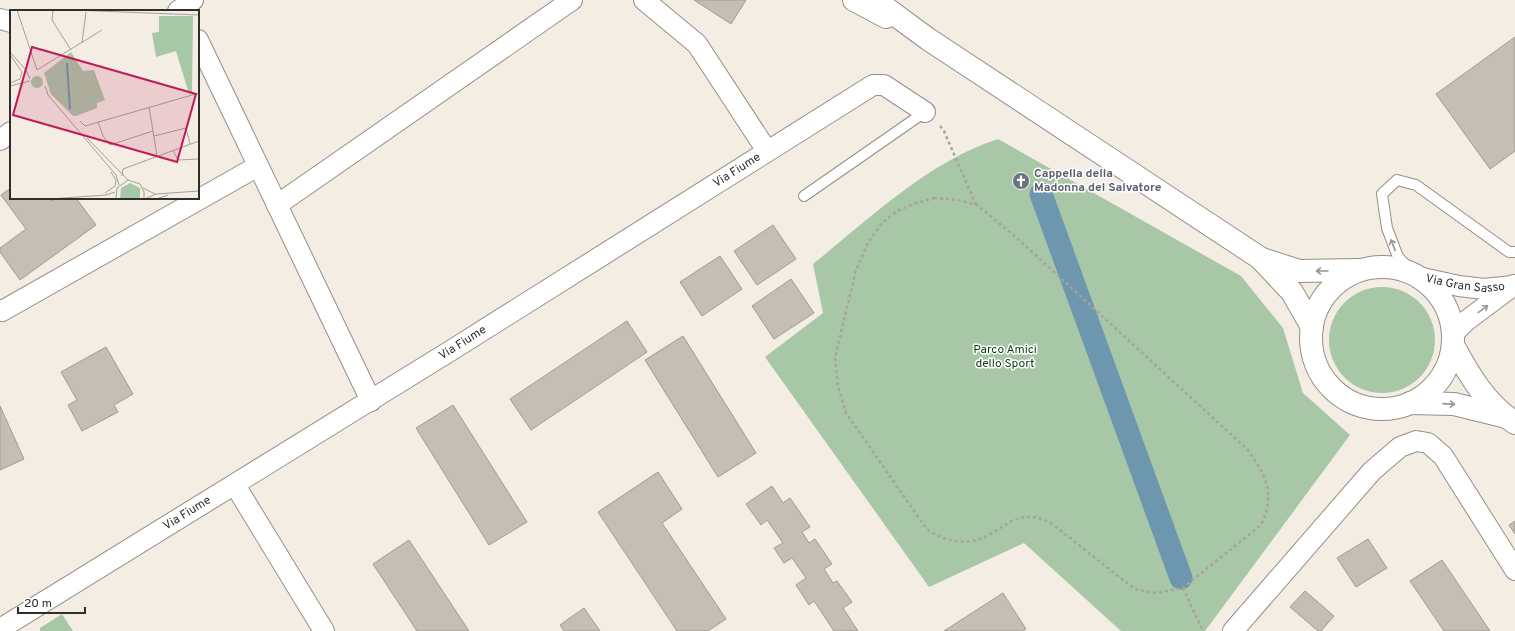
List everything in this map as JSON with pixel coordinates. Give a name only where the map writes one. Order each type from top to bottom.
[{"type":"main road","points":[[854,0],[928,39]]},
{"type":"main road","points":[[876,0],[928,39],[1260,258],[1292,292],[1312,328]]},
{"type":"main road","points":[[1260,258],[1299,271],[1361,270],[1380,267],[1400,269],[1417,276],[1436,292],[1448,311],[1453,340],[1474,383],[1511,420]]},
{"type":"main road","points":[[1361,270],[1343,279],[1328,292],[1318,309],[1312,328],[1312,349],[1319,370],[1331,387],[1342,396],[1368,408],[1390,409],[1410,403],[1427,393],[1440,380],[1448,364],[1453,340]]},
{"type":"main road","points":[[1410,403],[1454,404],[1511,420]]},
{"type":"street","points":[[277,205],[572,0]]},
{"type":"street","points":[[644,0],[697,44],[767,151]]},
{"type":"street","points":[[0,19],[10,22]]},
{"type":"street","points":[[199,42],[371,401]]},
{"type":"street","name":"Via Fiume","points":[[0,629],[371,401],[873,85],[884,85],[925,112]]},
{"type":"street","points":[[0,140],[10,133]]},
{"type":"street","points":[[0,310],[2,311],[258,166]]},
{"type":"street","name":"Via Gran Sasso","points":[[1417,276],[1459,286],[1484,289],[1514,285]]},
{"type":"street","name":"Via Gran Sasso","points":[[1453,340],[1466,321],[1514,285]]},
{"type":"street","points":[[1233,631],[1372,471],[1400,447],[1416,441],[1428,443],[1443,456],[1515,570]]},
{"type":"street","points":[[235,485],[324,631]]},
{"type":"lane","points":[[804,196],[925,112]]},
{"type":"lane","points":[[1417,276],[1398,257],[1387,228],[1382,194],[1397,180],[1416,185],[1509,252],[1515,252]]},
{"type":"path","points":[[925,112],[944,131],[977,205]]},
{"type":"path","points":[[934,198],[958,200],[977,205],[1017,238],[1247,449],[1260,467],[1267,483],[1269,501],[1267,513],[1261,525],[1183,588],[1156,593],[1138,590],[1128,584],[1047,520],[1025,516],[1012,520],[986,536],[962,542],[950,541],[932,534],[926,528],[846,413],[838,386],[835,358],[856,270],[868,241],[882,223],[897,211],[913,204],[934,198]]},
{"type":"path","points":[[1183,588],[1203,631]]},
{"type":"green space","name":"Parco Amici dello Sport","points":[[998,139],[1241,276],[1283,328],[1303,393],[1350,435],[1205,631],[1121,631],[1024,543],[929,587],[765,357],[823,313],[813,264],[878,210],[924,176],[948,161]]},
{"type":"green space","points":[[1382,287],[1402,291],[1420,302],[1431,320],[1435,340],[1431,360],[1420,378],[1402,389],[1382,393],[1362,389],[1344,378],[1333,360],[1329,340],[1333,320],[1344,302],[1362,291]]},
{"type":"green space","points":[[62,614],[73,631],[40,631],[40,628]]},
{"type":"building","points":[[694,0],[746,0],[731,24]]},
{"type":"building","points":[[1515,37],[1515,151],[1490,169],[1436,94]]},
{"type":"building","points":[[10,189],[10,199],[51,199],[52,201],[55,199],[77,199],[96,225],[20,280],[0,252],[0,248],[26,229],[1,195]]},
{"type":"building","points":[[773,225],[796,259],[757,285],[734,251]]},
{"type":"building","points":[[720,256],[742,289],[702,316],[680,282]]},
{"type":"building","points":[[791,279],[814,313],[774,339],[752,306]]},
{"type":"building","points":[[627,321],[647,352],[531,430],[510,399]]},
{"type":"building","points":[[683,336],[756,453],[718,477],[645,360]]},
{"type":"building","points":[[106,347],[133,394],[114,405],[118,412],[82,431],[68,405],[77,400],[61,372]]},
{"type":"building","points":[[453,405],[527,522],[489,545],[416,428]]},
{"type":"building","points":[[0,406],[24,459],[0,470]]},
{"type":"building","points":[[658,472],[682,509],[662,523],[726,619],[708,631],[677,631],[598,512]]},
{"type":"building","points":[[772,486],[783,503],[790,498],[810,527],[802,532],[809,543],[815,539],[832,564],[824,569],[833,583],[837,581],[852,602],[843,608],[858,631],[834,631],[814,601],[809,605],[796,585],[806,578],[792,558],[784,563],[774,548],[783,543],[767,520],[761,525],[746,504]]},
{"type":"building","points":[[1515,521],[1515,534],[1509,525]]},
{"type":"building","points":[[1368,539],[1387,568],[1356,587],[1337,558]]},
{"type":"building","points":[[409,540],[469,631],[417,631],[373,564]]},
{"type":"building","points":[[1442,560],[1490,631],[1444,631],[1410,581]]},
{"type":"building","points":[[1305,591],[1334,616],[1321,631],[1318,631],[1290,607]]},
{"type":"building","points":[[1003,593],[1026,629],[1022,631],[944,631]]},
{"type":"building","points":[[584,608],[600,631],[564,631],[560,625]]},
{"type":"waterway","points":[[1041,194],[1181,578]]},
{"type":"place","name":"Cappella della Madonna del Salvatore","points":[[1021,181]]}]
